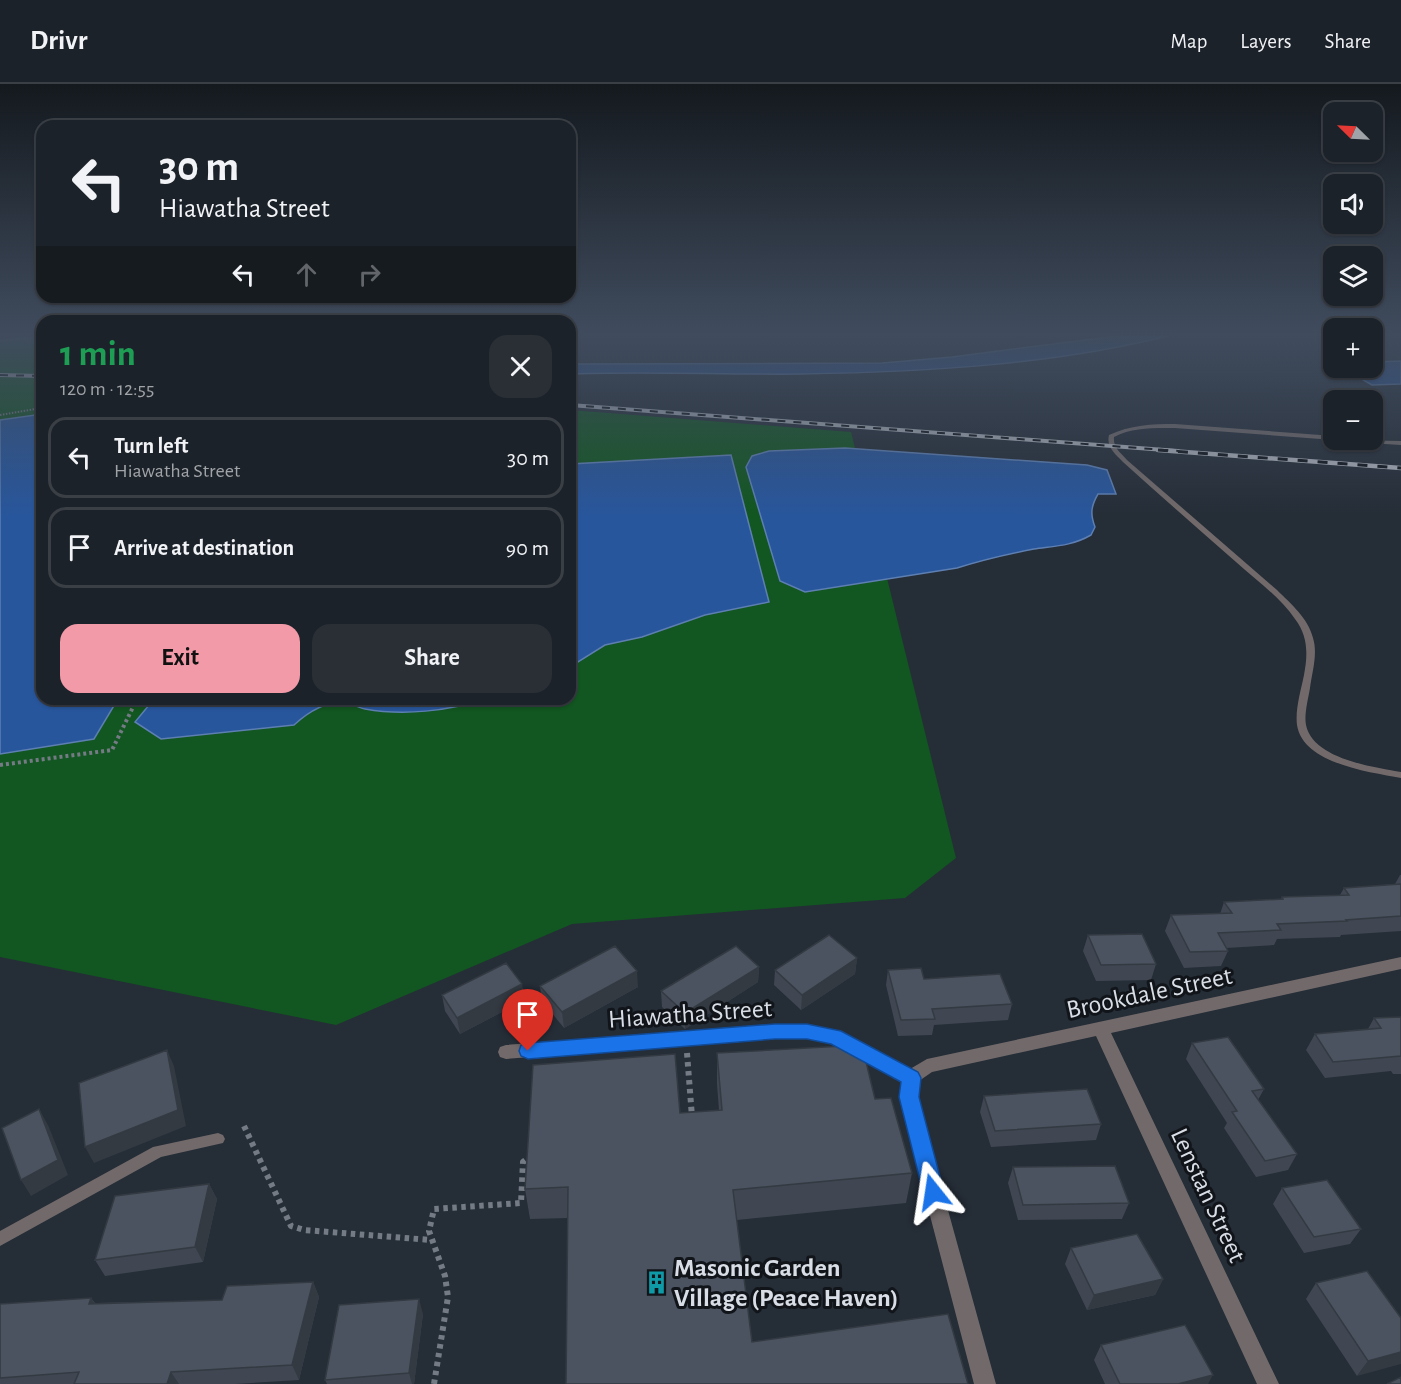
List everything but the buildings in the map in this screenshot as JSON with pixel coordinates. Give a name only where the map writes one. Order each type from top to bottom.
[{"type":"street","name":"Brookdale Street","points":[[912,1078],[927,1066],[1401,963]]},
{"type":"street","name":"Lenstan Street","points":[[1101,1029],[1268,1384]]},
{"type":"street","name":"Hiawatha Street","points":[[506,1053],[775,1031],[807,1032],[835,1037],[912,1078]]},
{"type":"street","points":[[912,1078],[909,1097],[913,1116],[984,1384]]},
{"type":"lane","points":[[1323,437],[1149,426],[1119,431],[1111,436],[1110,441],[1111,447],[1125,461],[1274,592],[1304,626],[1311,652],[1302,727],[1314,747],[1332,757],[1361,767],[1401,776]]},
{"type":"lane","points":[[1383,442],[1401,444]]},
{"type":"lane","points":[[0,1239],[158,1151],[218,1139]]},
{"type":"path","points":[[0,415],[36,409]]},
{"type":"path","points":[[0,765],[112,750],[134,705]]},
{"type":"path","points":[[686,1038],[693,1130]]},
{"type":"path","points":[[244,1126],[291,1226],[304,1230],[431,1240]]},
{"type":"path","points":[[434,1384],[448,1297],[445,1276],[429,1231],[434,1209],[521,1203],[523,1162],[538,1149]]},
{"type":"green space","points":[[0,395],[36,395],[36,705],[576,705],[576,410],[851,432],[956,858],[905,898],[572,924],[336,1025],[0,957]]},
{"type":"water","points":[[36,415],[36,705],[114,705],[94,739],[0,754],[0,420]]},
{"type":"water","points":[[845,448],[1087,465],[1107,470],[1116,494],[1098,494],[1092,510],[1095,527],[1091,535],[1077,541],[1005,555],[957,568],[805,592],[780,581],[746,467],[752,456],[769,451]]},
{"type":"water","points":[[731,455],[769,602],[705,615],[642,637],[605,645],[576,663],[576,464]]},
{"type":"water","points":[[149,705],[326,705],[304,716],[294,725],[161,739],[135,722]]},
{"type":"water","points":[[354,705],[463,705],[410,712],[362,708]]},
{"type":"railway","points":[[576,405],[1178,451]]},
{"type":"railway","points":[[1158,450],[1401,468]]},
{"type":"place","name":"Masonic Garden Village (Peace Haven)","points":[[656,1282]]},
{"type":"route","points":[[528,1051],[775,1031],[807,1032],[835,1037],[912,1078],[909,1097],[933,1192]]}]
